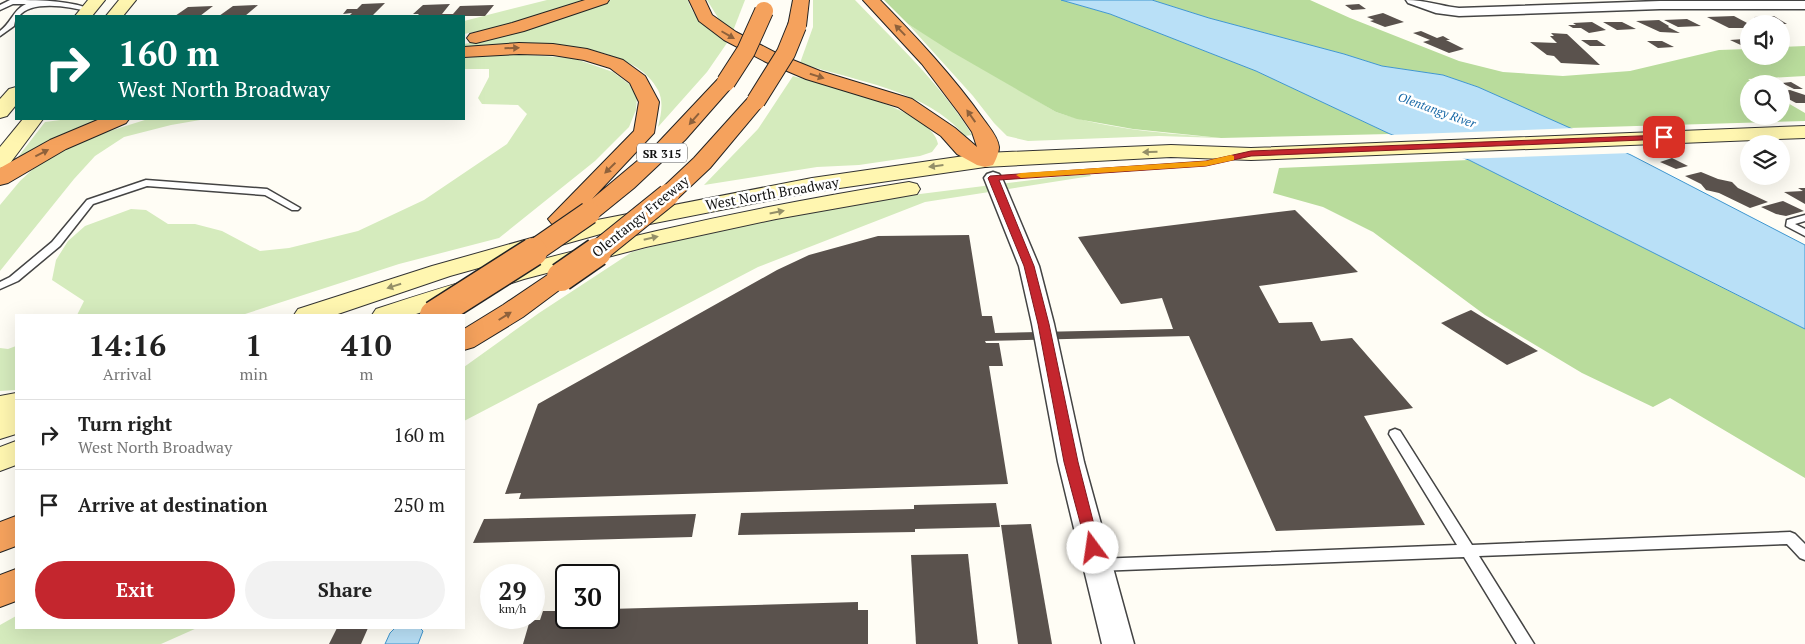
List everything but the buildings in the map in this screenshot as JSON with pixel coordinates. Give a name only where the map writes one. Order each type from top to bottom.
[{"type":"highway","points":[[465,40],[518,27],[601,0]]},
{"type":"highway","points":[[697,0],[705,17],[716,27],[772,58],[814,75],[905,103],[948,132],[989,169]]},
{"type":"highway","name":"Olentangy Freeway","points":[[465,341],[593,256],[668,195],[702,163],[756,101],[786,53],[797,26],[801,0]]},
{"type":"highway","points":[[871,0],[928,60],[982,132],[988,146],[989,169]]},
{"type":"highway","name":"SR 315","points":[[435,314],[550,241],[589,213],[658,156],[680,135],[726,82],[746,51],[765,5]]},
{"type":"highway","points":[[434,314],[560,219],[644,133],[648,122],[649,104],[647,90],[632,74],[615,64],[585,54],[533,48],[465,52]]},
{"type":"highway","points":[[0,178],[33,157],[65,141],[118,120]]},
{"type":"highway","points":[[0,538],[15,530]]},
{"type":"highway","points":[[0,592],[15,584]]},
{"type":"main road","points":[[115,15],[128,0]]},
{"type":"main road","points":[[0,112],[15,94]]},
{"type":"main road","points":[[0,120],[15,118]]},
{"type":"main road","points":[[0,161],[31,120]]},
{"type":"main road","name":"West North Broadway","points":[[311,314],[441,271],[601,226],[812,185],[989,169],[1206,164],[1251,154],[1283,152],[1805,132]]},
{"type":"main road","name":"West North Broadway","points":[[389,314],[554,261],[649,238],[989,169]]},
{"type":"main road","points":[[0,406],[15,403]]},
{"type":"main road","points":[[0,428],[15,422]]},
{"type":"main road","points":[[0,459],[15,453]]},
{"type":"street","points":[[1413,0],[1441,10],[1459,12],[1660,5],[1805,5]]},
{"type":"street","points":[[989,169],[1029,266],[1044,324],[1071,462],[1118,644]]},
{"type":"lane","points":[[0,8],[14,1],[36,1],[75,2],[90,9]]},
{"type":"lane","points":[[17,15],[20,10],[36,1]]},
{"type":"lane","points":[[0,34],[12,25],[15,18]]},
{"type":"lane","points":[[0,286],[14,279],[56,244],[90,202],[146,183],[267,192],[295,208]]},
{"type":"lane","points":[[1805,218],[1792,220],[1790,224],[1805,233]]},
{"type":"lane","points":[[1394,434],[1526,644]]},
{"type":"lane","points":[[1097,565],[1790,538],[1805,554]]},
{"type":"green space","points":[[547,0],[589,0],[500,27],[465,34],[465,21]]},
{"type":"green space","points":[[611,0],[688,0],[690,7],[699,19],[727,43],[707,72],[658,127],[661,104],[658,90],[644,73],[623,60],[598,52],[540,44],[485,46],[465,49],[465,44],[480,41]]},
{"type":"green space","points":[[707,0],[745,0],[733,31],[720,21]]},
{"type":"green space","points":[[813,0],[855,0],[932,81],[960,116],[972,135],[965,136],[949,120],[911,97],[800,63],[813,27]]},
{"type":"green space","points":[[884,0],[1061,0],[1110,14],[1256,71],[1390,134],[1221,138],[1133,129],[1077,119],[1056,112],[952,52],[908,24]]},
{"type":"green space","points":[[1152,0],[1310,0],[1350,18],[1459,61],[1503,72],[1563,76],[1630,71],[1719,50],[1740,49],[1740,65],[1790,65],[1790,47],[1805,46],[1805,76],[1740,75],[1740,123],[1569,128],[1478,87],[1443,75],[1382,66],[1209,18]]},
{"type":"green space","points":[[908,24],[1056,112],[1117,127],[1221,138],[1159,136],[1028,141],[1007,136]]},
{"type":"green space","points":[[513,54],[573,58],[613,72],[629,84],[637,98],[636,110],[629,127],[595,161],[499,238],[399,264],[245,314],[78,314],[84,301],[52,280],[56,260],[68,241],[85,226],[131,209],[146,210],[168,224],[195,224],[222,231],[260,251],[289,248],[358,231],[424,200],[507,144],[527,114],[518,105],[482,104],[478,98],[489,77],[489,69],[465,69],[465,58]]},
{"type":"green space","points":[[793,76],[851,92],[898,109],[918,120],[932,131],[938,144],[932,152],[920,156],[859,165],[817,167],[704,185],[758,129]]},
{"type":"green space","points":[[1790,104],[1805,113],[1805,121],[1790,121]]},
{"type":"green space","points":[[60,120],[107,120],[18,157],[45,122]]},
{"type":"green space","points":[[145,120],[200,120],[124,137],[95,156],[74,179],[0,271],[0,205],[20,181],[43,160],[81,140]]},
{"type":"green space","points":[[1469,160],[1805,329],[1805,478],[1670,398],[1653,407],[1582,373],[1485,315],[1373,232],[1323,207],[1273,193],[1279,168]]},
{"type":"green space","points":[[1089,173],[1091,176],[925,202],[758,267],[465,420],[465,366],[539,313],[632,252],[696,235],[796,215],[920,194]]},
{"type":"green space","points":[[15,346],[15,390],[0,391],[0,348],[8,349]]},
{"type":"green space","points":[[15,617],[15,629],[195,629],[161,644],[0,644],[0,625]]},
{"type":"water","name":"Olentangy River","points":[[1061,0],[1152,0],[1209,18],[1382,66],[1443,75],[1478,87],[1631,155],[1805,245],[1805,329],[1469,160],[1390,134],[1256,71],[1110,14]]},
{"type":"water","points":[[394,629],[421,629],[423,631],[418,644],[385,644]]},
{"type":"pier","points":[[1577,128],[1632,153],[1459,159],[1387,135]]},
{"type":"slow traffic","points":[[1021,175],[1206,164],[1231,158]]},
{"type":"route","points":[[1093,548],[1071,462],[1044,324],[1029,266],[993,178],[1206,164],[1251,154],[1664,137]]}]
